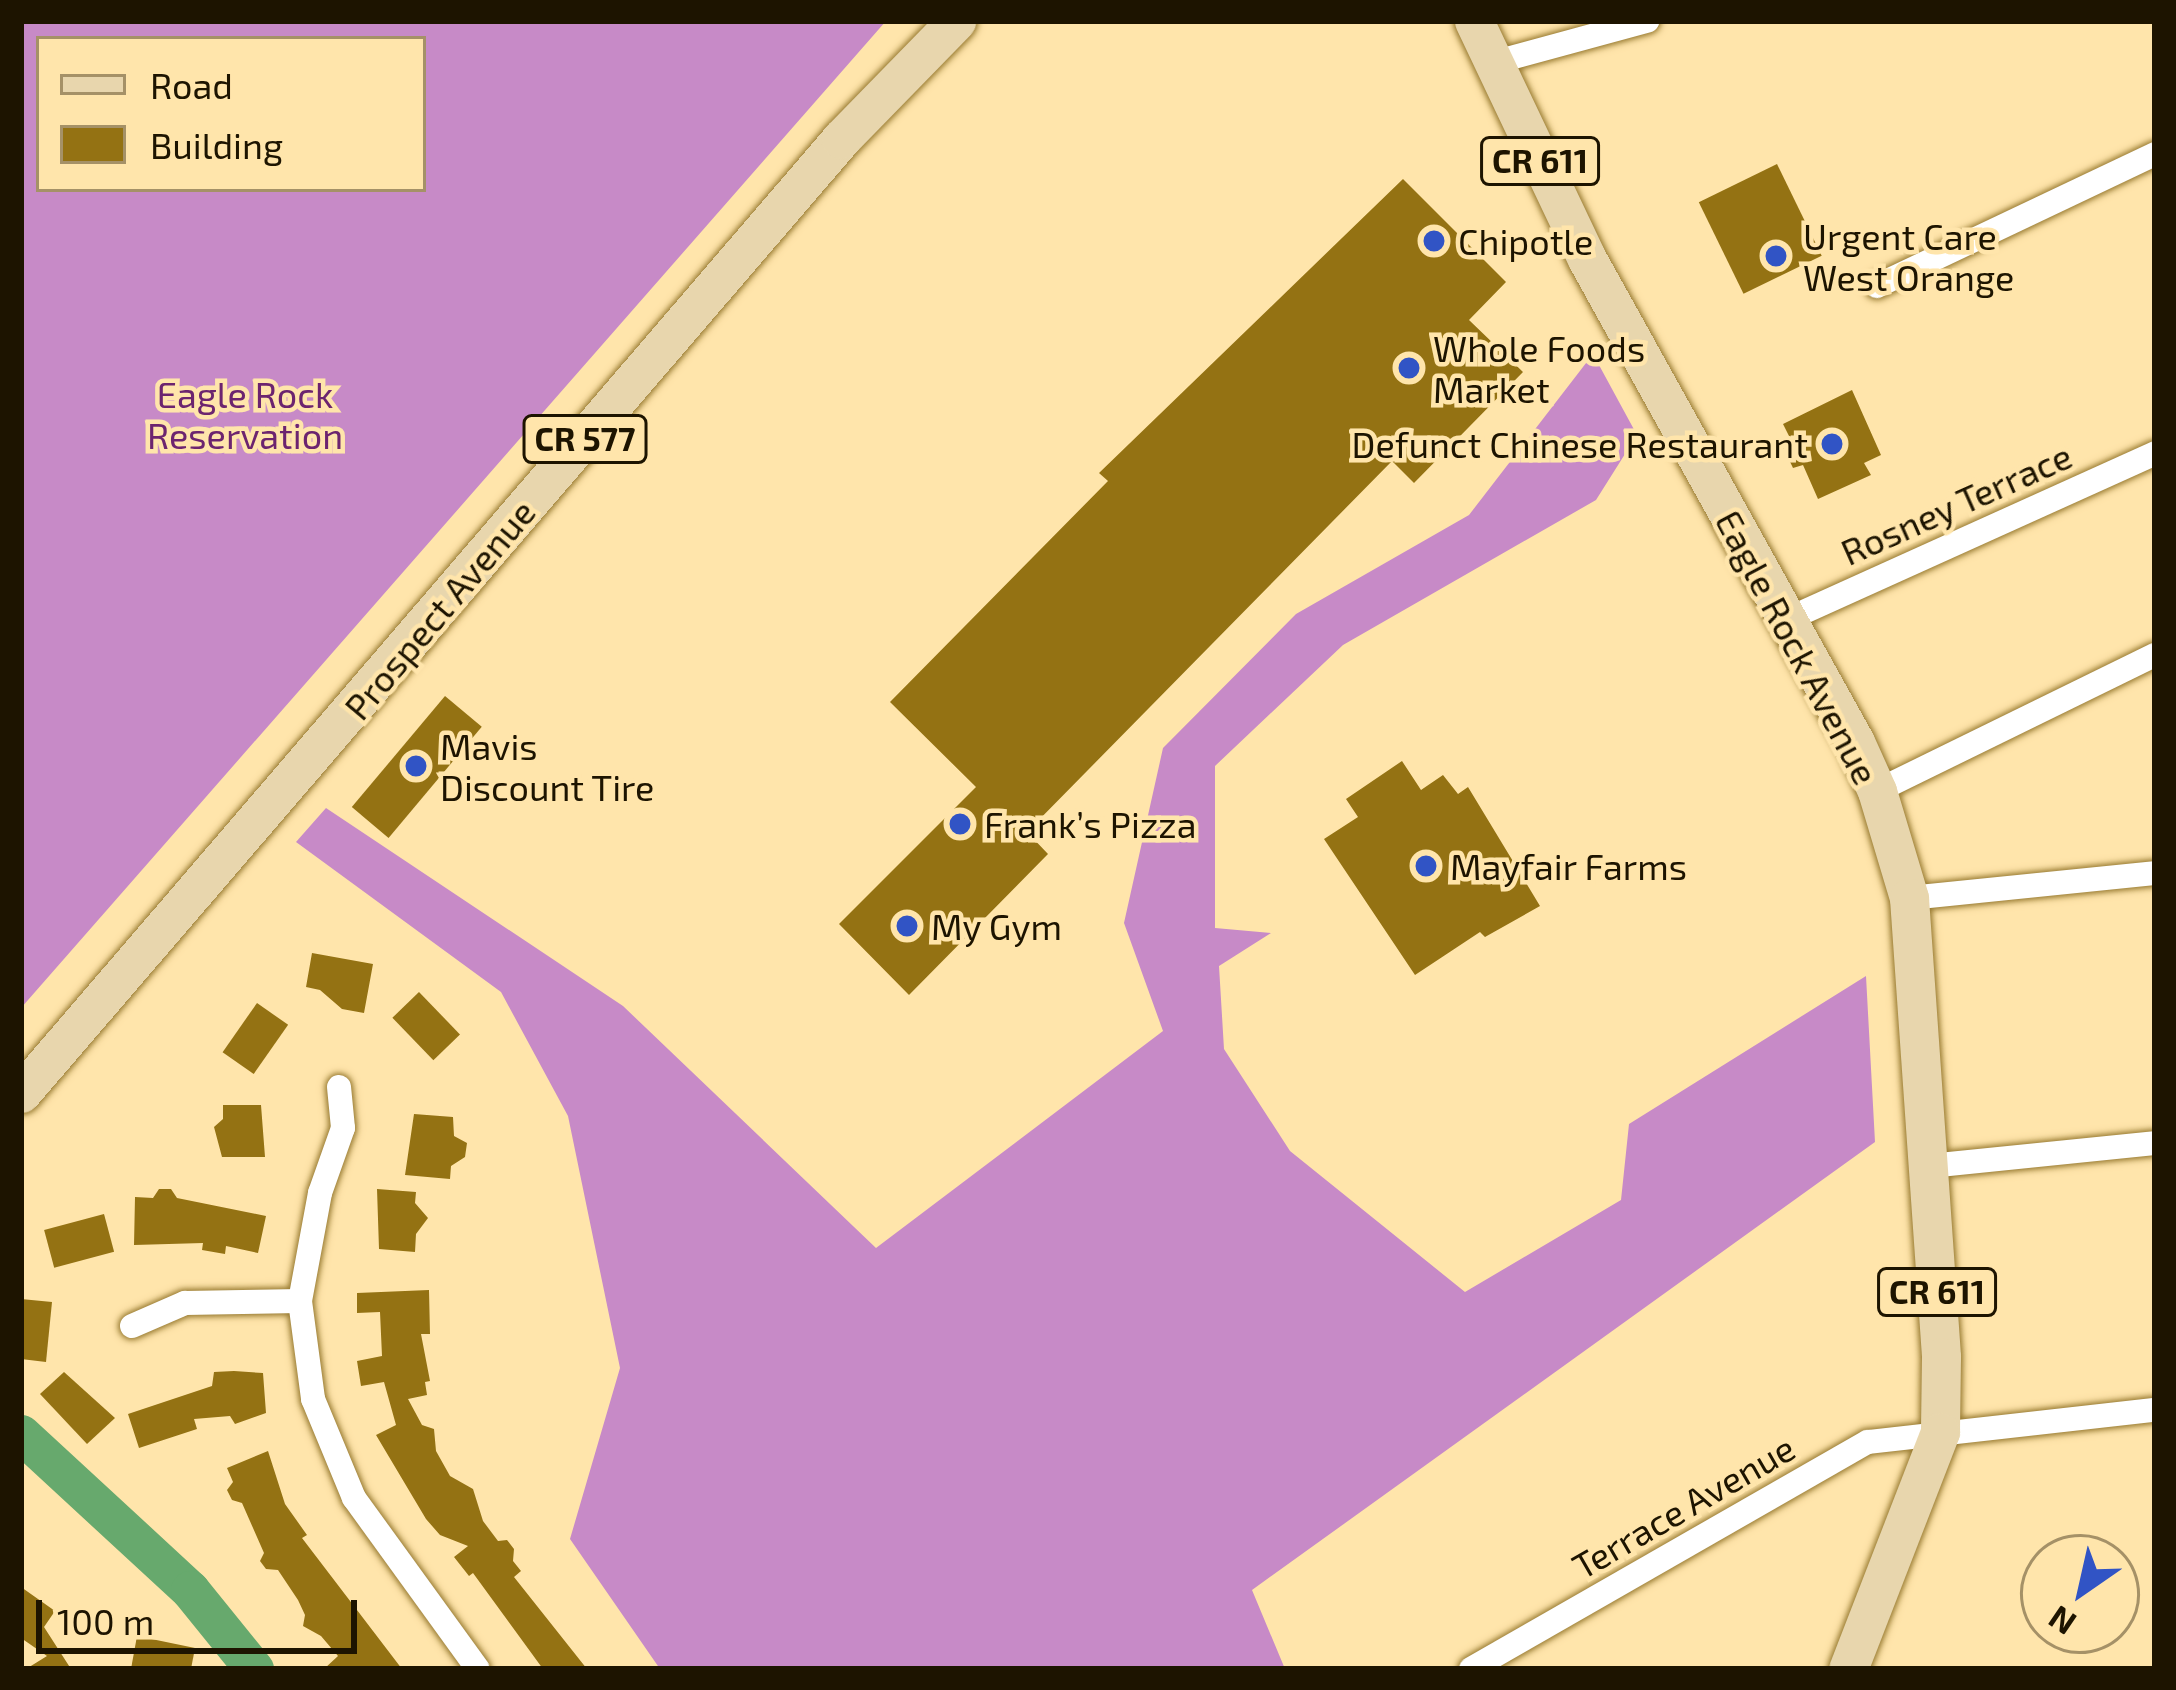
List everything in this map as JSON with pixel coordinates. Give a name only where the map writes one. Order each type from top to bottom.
[{"type":"main road","name":"Prospect Avenue","points":[[21,1093],[842,139],[956,21]]},
{"type":"main road","name":"Eagle Rock Avenue","points":[[1474,21],[1587,259],[1787,619],[1876,791],[1909,898],[1941,1357],[1940,1432],[1848,1669]]},
{"type":"street","points":[[1492,63],[1647,21]]},
{"type":"street","points":[[1877,286],[2155,154]]},
{"type":"street","name":"Rosney Terrace","points":[[1787,619],[2155,453]]},
{"type":"street","points":[[1876,791],[2155,655]]},
{"type":"street","points":[[1909,898],[2155,873]]},
{"type":"street","points":[[338,1087],[343,1127],[320,1193],[300,1300],[314,1399],[330,1448],[380,1539],[478,1669]]},
{"type":"street","points":[[1929,1166],[2155,1143]]},
{"type":"street","points":[[132,1327],[185,1303],[300,1300]]},
{"type":"street","name":"Terrace Avenue","points":[[1471,1669],[1868,1442],[2155,1410]]},
{"type":"green space","name":"Eagle Rock Reservation","points":[[21,21],[886,21],[21,1008]]},
{"type":"green space","points":[[1593,354],[1637,435],[1596,500],[1343,645],[1215,766],[1215,928],[1271,933],[1219,966],[1224,1049],[1290,1151],[1465,1292],[1621,1200],[1629,1124],[1866,976],[1875,1142],[1252,1590],[1285,1669],[660,1669],[570,1539],[620,1368],[568,1116],[501,992],[296,842],[326,808],[623,1006],[876,1248],[1163,1031],[1124,923],[1163,748],[1296,614],[1469,515]]},
{"type":"building","points":[[1777,164],[1822,256],[1744,294],[1699,202]]},
{"type":"building","points":[[1403,179],[1506,282],[1469,320],[1523,372],[1414,483],[1392,461],[1027,832],[1048,854],[909,995],[839,924],[976,787],[890,702],[1108,481],[1099,473]]},
{"type":"building","name":"Defunct Chinese Restaurant","points":[[1852,390],[1881,455],[1864,463],[1871,475],[1818,499],[1803,465],[1793,468],[1783,447],[1792,442],[1783,424]]},
{"type":"building","name":"Mavis Discount Tire","points":[[445,696],[482,727],[389,838],[352,807]]},
{"type":"building","name":"Mayfair Farms","points":[[1402,761],[1421,790],[1443,775],[1458,794],[1468,787],[1540,906],[1485,937],[1480,932],[1415,975],[1324,839],[1358,817],[1346,799]]},
{"type":"building","points":[[312,953],[373,964],[364,1013],[342,1009],[320,990],[306,987]]},
{"type":"building","points":[[419,992],[460,1034],[433,1060],[392,1018]]},
{"type":"building","points":[[257,1003],[288,1025],[254,1074],[223,1052]]},
{"type":"building","points":[[223,1105],[261,1105],[265,1157],[222,1157],[214,1127],[223,1119]]},
{"type":"building","points":[[414,1114],[453,1117],[454,1136],[467,1143],[465,1157],[451,1166],[450,1179],[405,1175]]},
{"type":"building","points":[[159,1189],[171,1189],[177,1198],[266,1216],[258,1253],[226,1246],[225,1254],[202,1250],[203,1243],[134,1245],[135,1197],[153,1198]]},
{"type":"building","points":[[377,1189],[416,1192],[415,1203],[428,1218],[416,1234],[415,1252],[379,1249]]},
{"type":"building","points":[[104,1214],[114,1252],[54,1268],[44,1230]]},
{"type":"building","points":[[429,1290],[430,1334],[421,1334],[430,1381],[425,1382],[427,1395],[408,1399],[422,1425],[434,1429],[436,1451],[450,1476],[473,1489],[483,1521],[498,1541],[507,1540],[514,1549],[513,1561],[521,1571],[514,1577],[587,1669],[543,1669],[473,1573],[469,1576],[454,1557],[468,1546],[440,1535],[426,1519],[376,1435],[396,1425],[384,1382],[361,1386],[357,1361],[382,1356],[380,1312],[357,1313],[357,1293]]},
{"type":"building","points":[[21,1299],[52,1302],[46,1362],[21,1359]]},
{"type":"building","points":[[64,1372],[115,1418],[87,1444],[40,1394]]},
{"type":"building","points":[[214,1372],[263,1373],[266,1413],[235,1424],[230,1416],[194,1419],[197,1429],[139,1448],[128,1414],[212,1386]]},
{"type":"building","points":[[268,1451],[285,1504],[307,1535],[302,1538],[402,1669],[324,1669],[338,1656],[321,1636],[303,1626],[305,1615],[298,1600],[278,1570],[266,1569],[260,1561],[264,1553],[242,1503],[232,1500],[227,1490],[233,1482],[227,1468]]},
{"type":"building","points":[[21,1587],[55,1611],[44,1627],[71,1669],[26,1669],[47,1656],[21,1638]]},
{"type":"building","points":[[137,1636],[195,1648],[191,1669],[131,1669]]},
{"type":"waterway","points":[[21,1434],[190,1590],[254,1669]]},
{"type":"place","name":"Chipotle","points":[[1434,241]]},
{"type":"place","name":"Urgent Care West Orange","points":[[1776,256]]},
{"type":"place","name":"Whole Foods Market","points":[[1409,368]]},
{"type":"place","name":"Defunct Chinese Restaurant","points":[[1832,444]]},
{"type":"place","name":"Mavis Discount Tire","points":[[416,766]]},
{"type":"place","name":"Frank’s Pizza","points":[[960,824]]},
{"type":"place","name":"Mayfair Farms","points":[[1426,866]]},
{"type":"place","name":"My Gym","points":[[907,926]]}]
